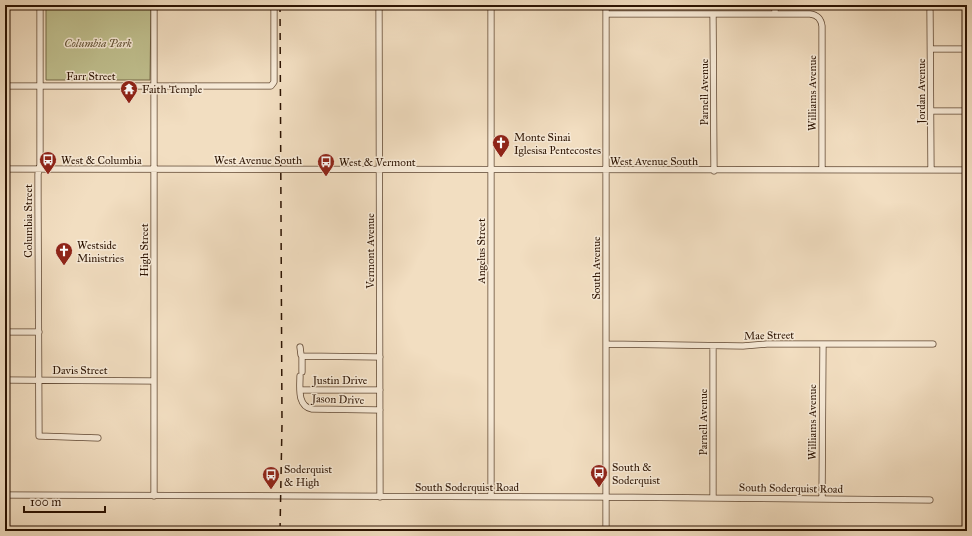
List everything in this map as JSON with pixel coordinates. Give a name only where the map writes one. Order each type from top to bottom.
[{"type":"street","name":"Columbia Street","points":[[40,5],[40,169],[38,194],[39,436],[98,438]]},
{"type":"street","name":"High Street","points":[[154,5],[154,496]]},
{"type":"street","name":"Farr Street","points":[[5,86],[269,86],[274,82],[274,5]]},
{"type":"street","name":"Vermont Avenue","points":[[379,5],[380,497]]},
{"type":"street","name":"Angelus Street","points":[[491,5],[491,496]]},
{"type":"street","name":"South Avenue","points":[[606,5],[606,531]]},
{"type":"street","points":[[606,14],[775,14],[775,5]]},
{"type":"street","name":"Jordan Avenue","points":[[930,11],[931,170]]},
{"type":"street","name":"Parnell Avenue","points":[[714,14],[714,171]]},
{"type":"street","name":"Williams Avenue","points":[[775,14],[810,14],[819,17],[822,26],[822,170]]},
{"type":"street","points":[[931,49],[967,49]]},
{"type":"street","points":[[931,111],[967,111]]},
{"type":"street","name":"West Avenue South","points":[[5,169],[714,171],[967,170]]},
{"type":"street","points":[[5,332],[38,332]]},
{"type":"street","name":"Mae Street","points":[[606,344],[713,346],[743,346],[759,344],[933,344]]},
{"type":"street","name":"Williams Avenue","points":[[822,499],[823,345]]},
{"type":"street","name":"Parnell Avenue","points":[[713,346],[713,498]]},
{"type":"street","name":"Jason Drive","points":[[300,347],[300,354],[302,356],[300,390],[301,402],[305,407],[309,409],[380,410]]},
{"type":"street","points":[[302,356],[380,357]]},
{"type":"street","name":"Davis Street","points":[[5,380],[154,381]]},
{"type":"street","name":"Justin Drive","points":[[300,390],[380,390]]},
{"type":"street","name":"South Soderquist Road","points":[[5,495],[380,497],[491,496],[930,500]]},
{"type":"green space","name":"Columbia Park","points":[[46,5],[151,5],[150,80],[46,80]]},
{"type":"railway","points":[[280,5],[282,424],[280,531]]},
{"type":"place","name":"Faith Temple","points":[[129,104]]},
{"type":"place","name":"Monte Sinai Iglesisa Pentecostes","points":[[501,158]]},
{"type":"place","name":"West & Columbia","points":[[48,175]]},
{"type":"place","name":"West & Vermont","points":[[326,177]]},
{"type":"place","name":"Westside Ministries","points":[[64,266]]},
{"type":"place","name":"South & Soderquist","points":[[599,488]]},
{"type":"place","name":"Soderquist & High","points":[[271,490]]}]
